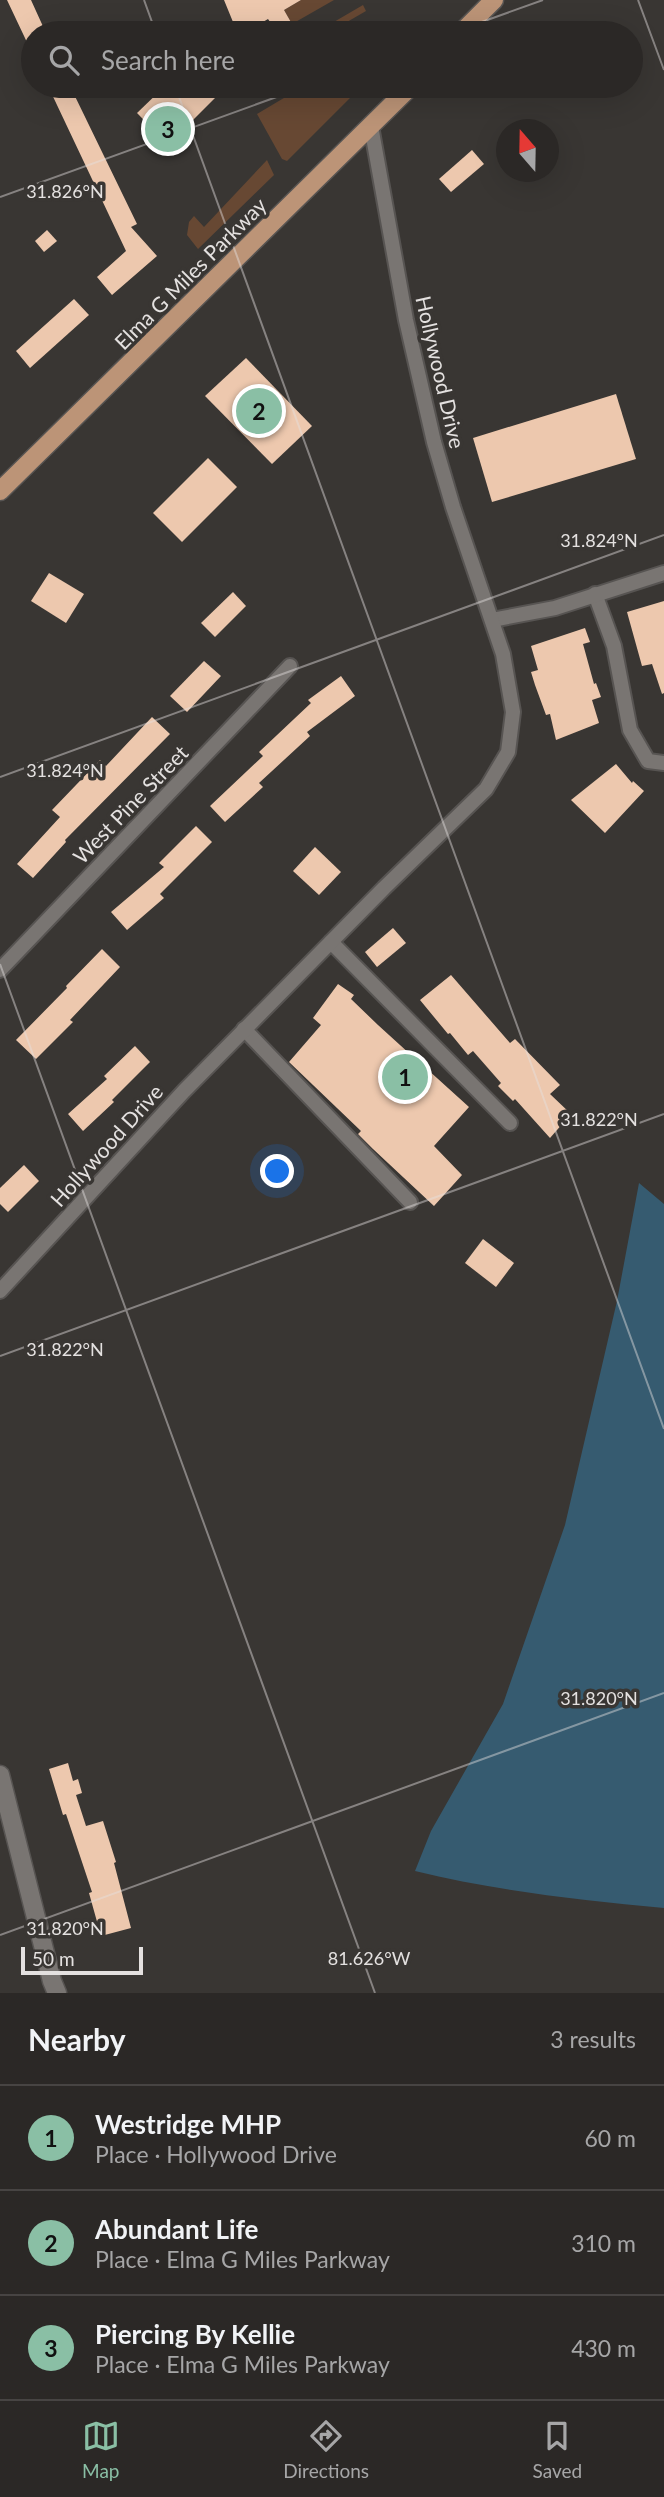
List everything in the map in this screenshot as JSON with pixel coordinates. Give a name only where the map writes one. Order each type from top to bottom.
[{"type":"main road","points":[[473,21],[494,0]]},
{"type":"main road","name":"Elma G Miles Parkway","points":[[0,491],[399,98]]},
{"type":"street","name":"Hollywood Drive","points":[[0,1291],[184,1091],[486,789],[508,752],[513,712],[503,653],[453,507],[434,442],[406,320],[371,126]]},
{"type":"street","points":[[492,620],[555,608],[664,572]]},
{"type":"street","points":[[595,594],[614,646],[630,730],[648,761],[664,763]]},
{"type":"street","name":"West Pine Street","points":[[0,970],[290,667]]},
{"type":"street","points":[[331,942],[510,1123]]},
{"type":"street","points":[[244,1030],[410,1202]]},
{"type":"street","points":[[0,1775],[52,1981],[58,1993]]},
{"type":"shaded area","points":[[301,0],[334,0],[297,21],[290,21],[284,10]]},
{"type":"shaded area","points":[[363,5],[366,11],[349,21],[336,21]]},
{"type":"shaded area","points":[[284,98],[350,98],[287,161],[282,159],[257,114]]},
{"type":"shaded area","points":[[267,160],[274,175],[198,249],[187,235],[189,222],[194,216],[204,227]]},
{"type":"water","points":[[639,1183],[664,1204],[664,1908],[508,1889],[415,1871],[431,1831],[503,1704],[565,1525],[617,1301]]},
{"type":"building","points":[[7,0],[31,0],[41,21],[21,21],[21,30]]},
{"type":"building","points":[[224,0],[301,0],[284,10],[290,21],[233,21]]},
{"type":"building","points":[[54,98],[76,98],[137,224],[131,227],[157,256],[112,295],[97,277],[126,251]]},
{"type":"building","points":[[153,98],[215,98],[168,145],[137,113]]},
{"type":"building","points":[[472,150],[484,164],[451,192],[439,179]]},
{"type":"building","points":[[47,230],[57,241],[44,252],[35,241]]},
{"type":"building","points":[[74,299],[89,315],[30,368],[16,351]]},
{"type":"building","points":[[246,358],[312,426],[272,464],[205,396]]},
{"type":"building","points":[[616,394],[636,459],[492,502],[473,438]]},
{"type":"building","points":[[208,458],[237,487],[182,542],[153,513]]},
{"type":"building","points":[[49,573],[84,594],[66,623],[31,601]]},
{"type":"building","points":[[233,592],[246,606],[215,637],[201,623]]},
{"type":"building","points":[[664,601],[662,694],[652,664],[642,666],[627,612]]},
{"type":"building","points":[[585,628],[590,642],[583,644],[594,684],[596,683],[601,697],[592,700],[599,723],[556,740],[550,714],[546,715],[531,672],[538,670],[531,646]]},
{"type":"building","points":[[204,661],[221,676],[187,712],[170,696]]},
{"type":"building","points":[[341,676],[355,696],[307,732],[310,736],[259,783],[263,787],[225,822],[210,806],[263,756],[259,752],[311,703],[308,700]]},
{"type":"building","points":[[152,717],[170,734],[65,840],[33,878],[17,864],[60,817],[52,810],[100,760],[106,766]]},
{"type":"building","points":[[616,764],[632,783],[633,781],[644,791],[605,833],[571,800]]},
{"type":"building","points":[[196,826],[212,842],[160,894],[164,898],[127,930],[111,912],[164,867],[159,863]]},
{"type":"building","points":[[315,847],[341,872],[319,895],[293,871]]},
{"type":"building","points":[[393,928],[406,943],[377,967],[365,952]]},
{"type":"building","points":[[102,949],[120,967],[70,1020],[73,1022],[36,1059],[16,1040]]},
{"type":"building","points":[[451,975],[510,1043],[515,1039],[560,1085],[550,1094],[571,1114],[550,1138],[515,1099],[513,1101],[498,1086],[501,1083],[473,1051],[468,1055],[420,1000]]},
{"type":"building","points":[[338,984],[354,995],[351,999],[469,1107],[434,1146],[462,1175],[434,1206],[373,1149],[358,1134],[361,1131],[289,1062],[321,1025],[313,1018]]},
{"type":"building","points":[[135,1046],[150,1062],[83,1131],[68,1114],[107,1079],[104,1076]]},
{"type":"building","points":[[24,1165],[39,1181],[8,1212],[0,1204],[0,1188]]},
{"type":"building","points":[[483,1239],[514,1263],[496,1287],[465,1263]]},
{"type":"building","points":[[68,1763],[73,1781],[78,1779],[82,1793],[76,1795],[86,1826],[103,1821],[116,1862],[114,1863],[131,1928],[101,1936],[89,1893],[92,1892],[49,1769]]},
{"type":"place","name":"Piercing By Kellie","points":[[168,129]]},
{"type":"place","name":"Abundant Life","points":[[259,411]]},
{"type":"place","name":"Westridge MHP","points":[[405,1077]]}]
